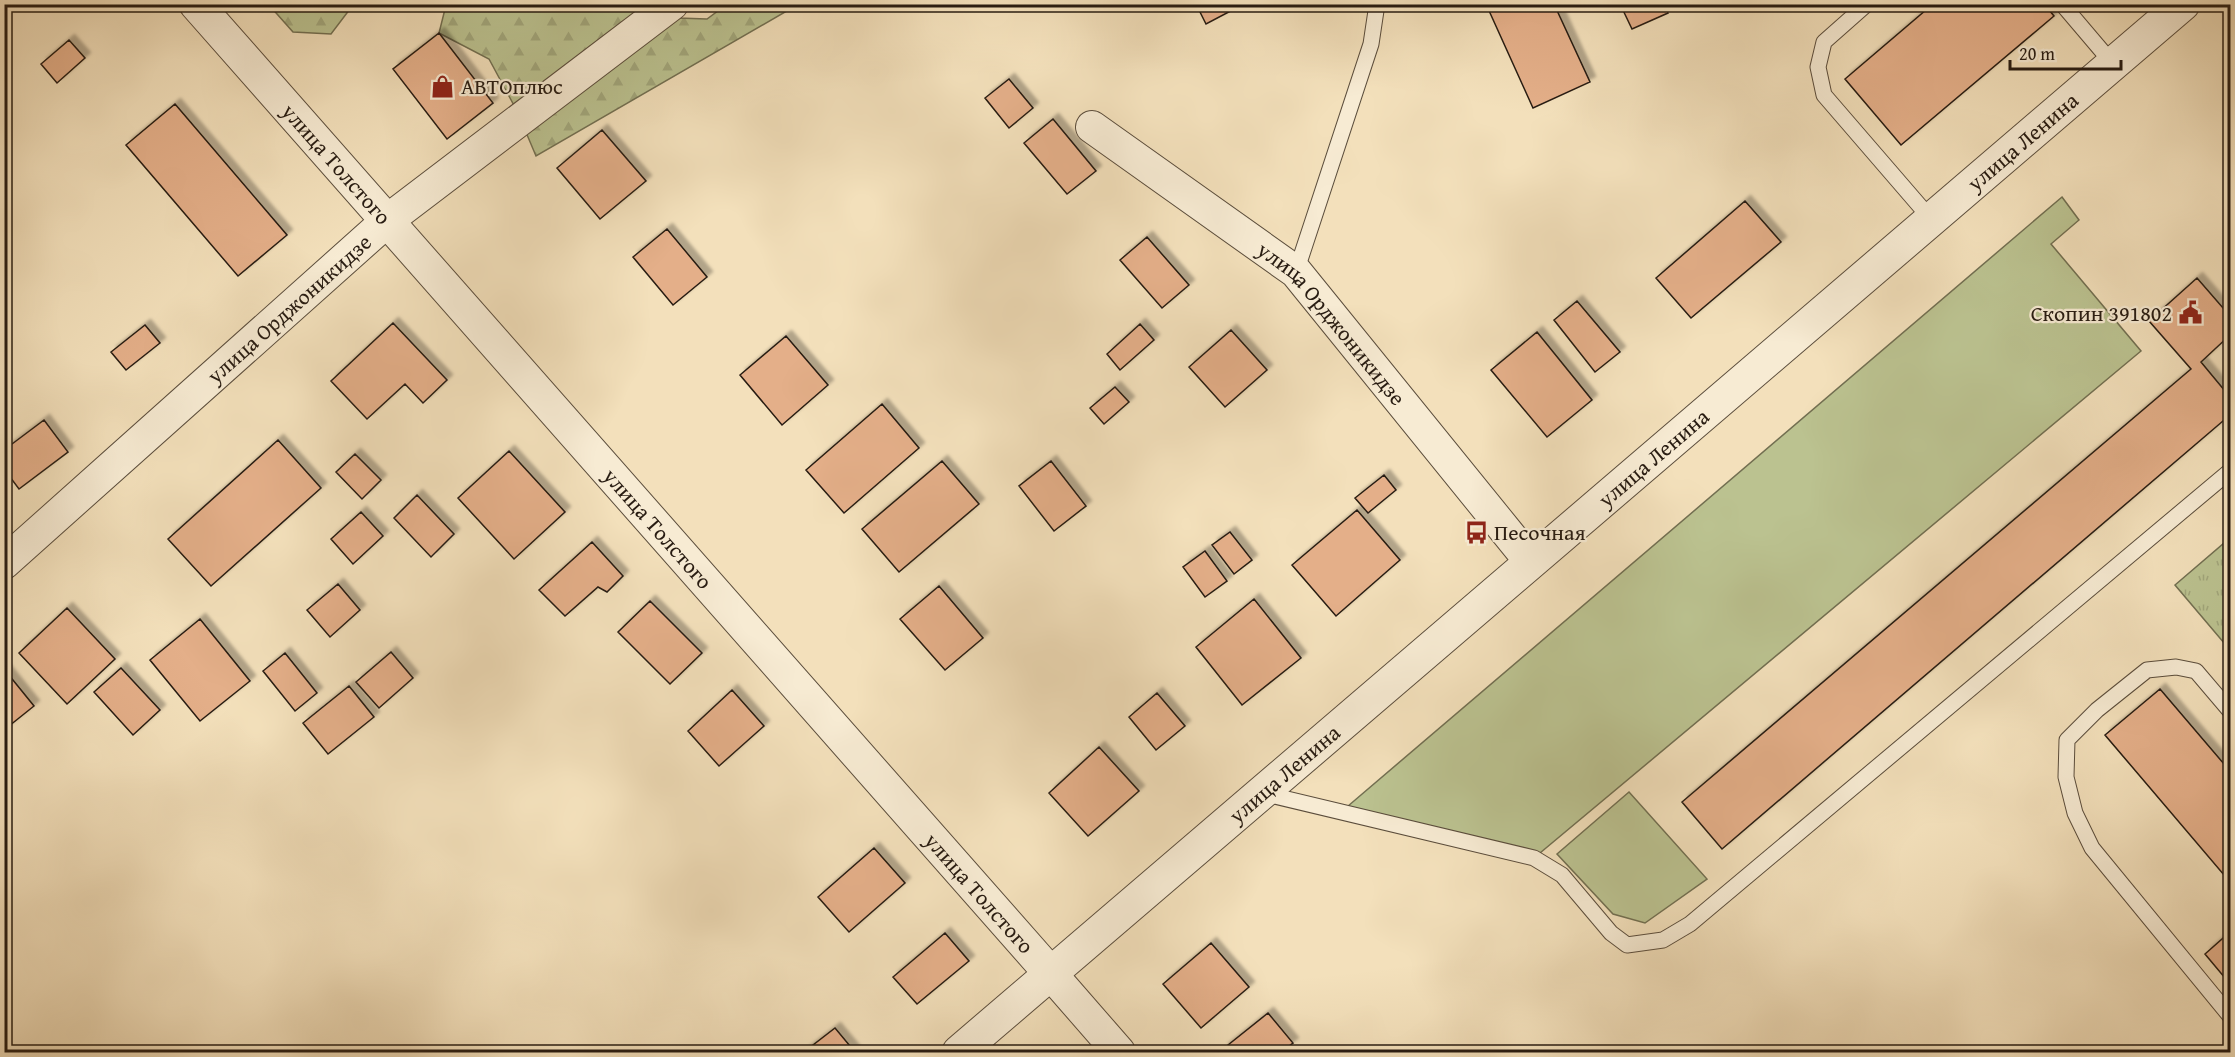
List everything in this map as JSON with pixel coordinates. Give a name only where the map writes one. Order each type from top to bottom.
[{"type":"street","name":"улица Толстого","points":[[196,4],[1119,1053]]},
{"type":"street","name":"улица Орджоникидзе","points":[[4,563],[388,220],[672,4]]},
{"type":"street","name":"улица Ленина","points":[[959,1053],[2184,4]]},
{"type":"street","name":"улица Орджоникидзе","points":[[1092,127],[1296,272],[1531,562]]},
{"type":"lane","points":[[1296,272],[1371,44],[1377,4]]},
{"type":"lane","points":[[1867,4],[1824,42],[1818,67],[1824,95],[1931,219]]},
{"type":"lane","points":[[2062,4],[2114,64]]},
{"type":"lane","points":[[1262,793],[1534,858],[1562,875],[1611,933],[1627,945],[1663,940],[1690,924],[2230,471]]},
{"type":"lane","points":[[2230,711],[2196,671],[2176,667],[2147,670],[2123,686],[2067,740],[2066,777],[2075,813],[2092,848],[2230,1016]]},
{"type":"green space","points":[[269,5],[353,5],[331,34],[293,32]]},
{"type":"green space","points":[[446,5],[681,5],[678,18],[707,19],[726,5],[793,5],[792,8],[536,156],[517,111],[489,59],[439,33]]},
{"type":"green space","points":[[2062,197],[2079,220],[2051,244],[2141,351],[1534,858],[1341,812]]},
{"type":"green space","points":[[2230,538],[2230,650],[2175,585]]},
{"type":"green space","points":[[1629,792],[1707,879],[1645,923],[1613,914],[1557,854]]},
{"type":"building","points":[[1196,4],[1241,4],[1242,5],[1206,24]]},
{"type":"building","points":[[1486,4],[1554,4],[1590,82],[1533,108]]},
{"type":"building","points":[[1623,4],[1664,4],[1668,13],[1632,29],[1621,6]]},
{"type":"building","points":[[1933,4],[2044,4],[2054,16],[1901,145],[1845,79]]},
{"type":"building","name":"АВТОплюс","points":[[439,33],[493,103],[447,139],[393,69]]},
{"type":"building","points":[[69,40],[85,58],[57,83],[41,64]]},
{"type":"building","points":[[1009,79],[1033,108],[1009,128],[985,98]]},
{"type":"building","points":[[175,104],[287,235],[238,276],[126,145]]},
{"type":"building","points":[[1053,119],[1096,171],[1067,194],[1024,143]]},
{"type":"building","points":[[602,130],[646,181],[600,219],[557,168]]},
{"type":"building","points":[[1745,201],[1781,242],[1691,318],[1656,278]]},
{"type":"building","points":[[667,229],[707,277],[673,305],[633,257]]},
{"type":"building","points":[[1147,237],[1189,285],[1162,308],[1120,260]]},
{"type":"building","points":[[2197,278],[2230,316],[2230,335],[2201,362],[2230,397],[2230,415],[1722,849],[1682,802],[2191,369],[2149,321]]},
{"type":"building","points":[[1577,301],[1620,352],[1595,372],[1554,320]]},
{"type":"building","points":[[393,323],[447,380],[423,403],[405,384],[367,419],[331,381]]},
{"type":"building","points":[[1140,324],[1154,340],[1120,370],[1107,354]]},
{"type":"building","points":[[145,325],[160,343],[126,370],[111,352]]},
{"type":"building","points":[[1231,330],[1267,370],[1225,407],[1189,367]]},
{"type":"building","points":[[1537,332],[1592,400],[1547,437],[1491,370]]},
{"type":"building","points":[[786,336],[828,385],[782,425],[740,375]]},
{"type":"building","points":[[1115,387],[1129,402],[1104,424],[1090,408]]},
{"type":"building","points":[[882,404],[919,448],[844,513],[806,470]]},
{"type":"building","points":[[44,420],[68,452],[19,489],[4,469],[4,450]]},
{"type":"building","points":[[278,440],[321,488],[211,586],[168,539]]},
{"type":"building","points":[[509,451],[565,512],[514,559],[458,498]]},
{"type":"building","points":[[355,454],[381,480],[362,499],[336,472]]},
{"type":"building","points":[[942,461],[979,504],[899,572],[862,529]]},
{"type":"building","points":[[1051,461],[1086,506],[1054,531],[1019,486]]},
{"type":"building","points":[[1384,475],[1396,490],[1368,513],[1355,498]]},
{"type":"building","points":[[417,495],[454,534],[431,557],[394,518]]},
{"type":"building","points":[[1357,510],[1400,560],[1336,616],[1292,565]]},
{"type":"building","points":[[361,512],[383,536],[353,564],[331,539]]},
{"type":"building","points":[[1230,532],[1252,560],[1234,574],[1212,545]]},
{"type":"building","points":[[592,542],[623,576],[607,592],[598,587],[565,616],[539,590]]},
{"type":"building","points":[[1205,551],[1227,581],[1205,597],[1183,567]]},
{"type":"building","points":[[338,584],[360,610],[330,637],[307,610]]},
{"type":"building","points":[[939,586],[983,638],[945,670],[900,619]]},
{"type":"building","points":[[1254,599],[1301,658],[1242,705],[1196,647]]},
{"type":"building","points":[[650,601],[702,653],[670,684],[618,632]]},
{"type":"building","points":[[67,608],[115,659],[67,704],[19,653]]},
{"type":"building","points":[[200,619],[250,681],[200,721],[150,660]]},
{"type":"building","points":[[391,652],[413,678],[379,708],[356,682]]},
{"type":"building","points":[[285,653],[317,693],[295,711],[263,671]]},
{"type":"building","points":[[121,668],[160,710],[133,735],[94,692]]},
{"type":"building","points":[[4,669],[34,706],[4,730]]},
{"type":"building","points":[[349,686],[374,717],[328,754],[303,723]]},
{"type":"building","points":[[2160,689],[2230,771],[2230,882],[2105,735]]},
{"type":"building","points":[[732,690],[764,726],[719,766],[688,731]]},
{"type":"building","points":[[1157,693],[1185,726],[1156,750],[1129,717]]},
{"type":"building","points":[[1099,747],[1139,791],[1088,836],[1049,793]]},
{"type":"building","points":[[874,848],[905,883],[849,932],[818,897]]},
{"type":"building","points":[[2230,932],[2230,984],[2205,954]]},
{"type":"building","points":[[945,933],[969,961],[917,1004],[893,977]]},
{"type":"building","points":[[1211,943],[1249,987],[1201,1028],[1163,984]]},
{"type":"building","points":[[1268,1013],[1293,1043],[1281,1052],[1226,1052],[1223,1049]]},
{"type":"building","points":[[835,1028],[855,1052],[804,1052]]},
{"type":"place","name":"АВТОплюс","points":[[443,86]]},
{"type":"place","name":"Скопин 391802","points":[[2190,313]]},
{"type":"place","name":"Песочная","points":[[1476,532]]}]
